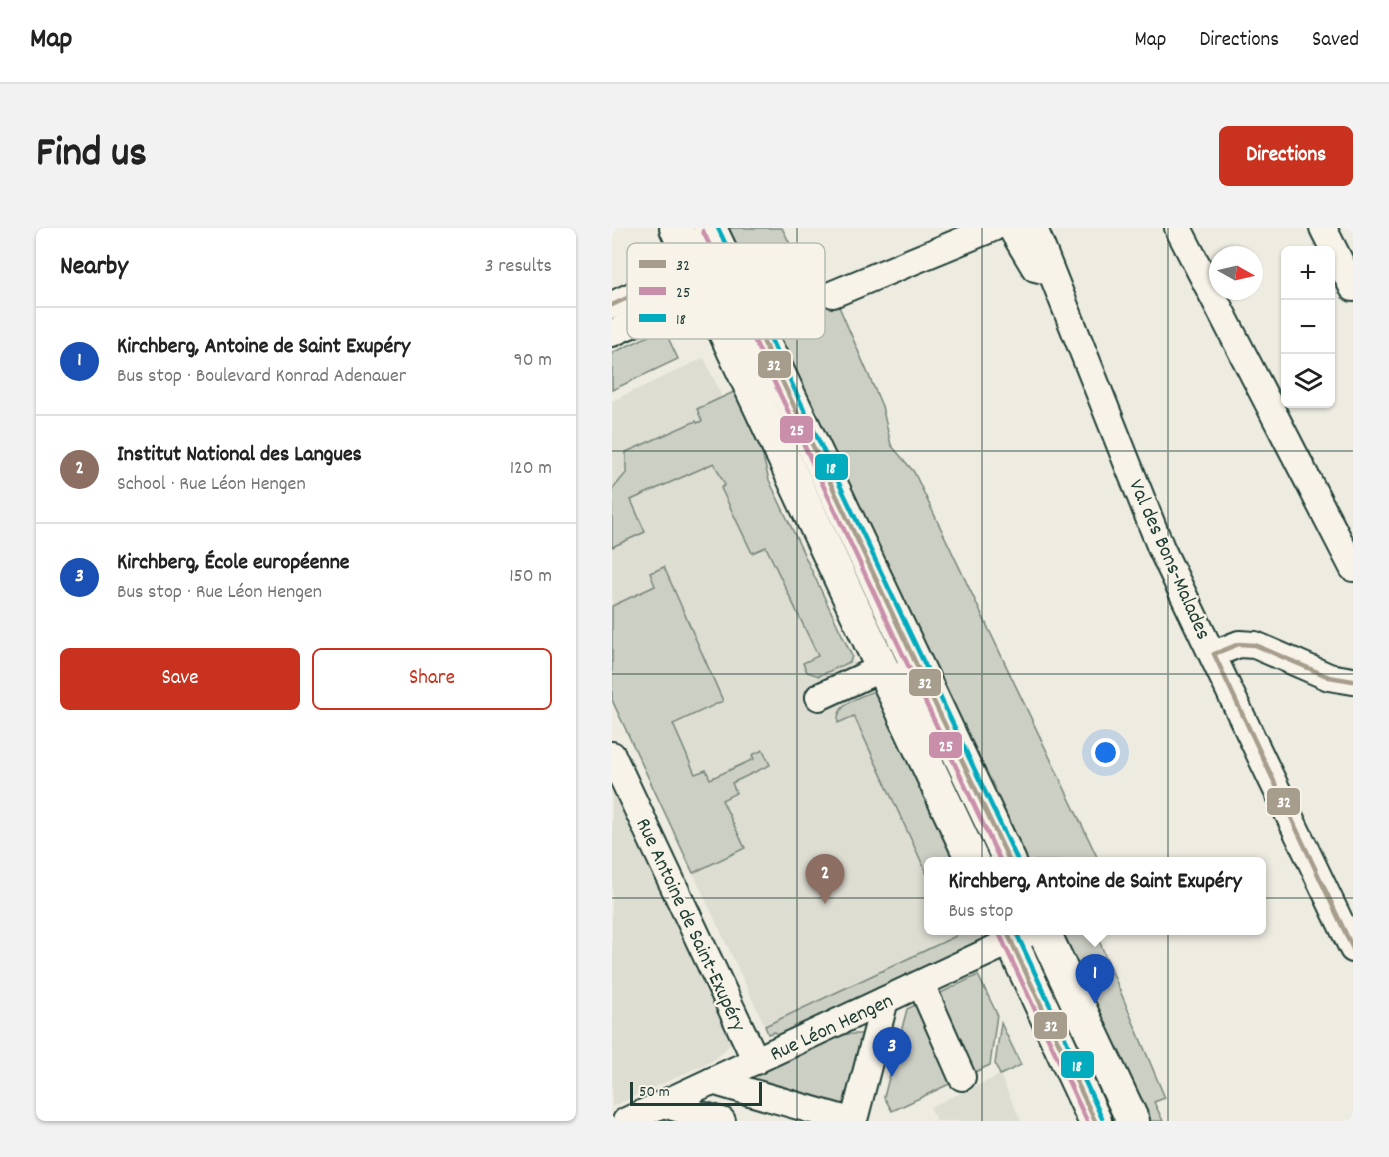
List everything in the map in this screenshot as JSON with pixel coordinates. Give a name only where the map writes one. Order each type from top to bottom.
[{"type":"main road","points":[[676,228],[683,243]]},
{"type":"main road","points":[[728,339],[971,857]]},
{"type":"main road","points":[[763,339],[1008,857]]},
{"type":"main road","points":[[1017,935],[1095,1121]]},
{"type":"main road","points":[[1045,935],[1133,1121]]},
{"type":"street","points":[[833,294],[993,228]]},
{"type":"street","points":[[1011,228],[1035,268],[1052,272]]},
{"type":"street","name":"Val des Bons-Malades","points":[[1034,228],[1161,548],[1214,654],[1353,949]]},
{"type":"street","points":[[1178,228],[1353,568]]},
{"type":"street","points":[[1323,228],[1353,288]]},
{"type":"street","points":[[612,305],[627,301]]},
{"type":"street","points":[[612,333],[627,324]]},
{"type":"street","points":[[1214,654],[1239,644],[1255,645],[1329,677],[1353,681]]},
{"type":"street","points":[[819,697],[882,668],[898,676],[910,690],[952,773],[987,813]]},
{"type":"street","name":"Rue Antoine de Saint-Exupéry","points":[[612,755],[756,1061]]},
{"type":"street","name":"Rue Léon Hengen","points":[[646,1115],[712,1081],[921,984],[1015,935]]},
{"type":"street","points":[[921,984],[962,1077]]},
{"type":"street","points":[[712,1081],[846,1120],[855,1116],[885,1000]]},
{"type":"street","points":[[687,1093],[787,1121]]},
{"type":"street","points":[[646,1115],[722,1121]]},
{"type":"shaded area","points":[[723,228],[782,228],[790,243],[730,243]]},
{"type":"shaded area","points":[[837,302],[882,406],[891,445],[914,472],[1097,857],[1021,857],[776,339],[825,339],[825,307]]},
{"type":"shaded area","points":[[642,339],[669,339],[678,359],[612,390],[612,353]]},
{"type":"shaded area","points":[[704,358],[722,397],[698,409],[702,421],[628,463],[620,482],[612,490],[612,401]]},
{"type":"shaded area","points":[[738,390],[756,430],[769,480],[852,656],[850,662],[819,676],[807,672],[803,663],[818,656],[766,547],[752,553],[721,488],[725,485],[714,463],[631,500],[645,532],[612,547],[612,490],[626,473],[626,452],[696,421],[697,423],[702,421],[697,409]]},
{"type":"shaded area","points":[[714,462],[725,486],[722,488],[752,552],[766,546],[818,657],[804,663],[850,662],[852,656],[864,696],[844,705],[839,723],[854,716],[924,867],[924,935],[957,936],[765,1026],[693,873],[744,848],[722,800],[732,783],[770,765],[763,750],[754,759],[710,779],[696,775],[673,724],[722,701],[664,567],[656,586],[612,606],[612,547],[645,532],[631,500]]},
{"type":"shaded area","points":[[664,567],[723,701],[673,724],[695,774],[706,770],[710,779],[754,759],[752,755],[763,750],[770,765],[732,783],[736,793],[722,800],[745,848],[693,873],[612,700],[612,606],[655,586],[650,573]]},
{"type":"shaded area","points":[[876,690],[962,857],[924,857],[924,867],[854,716],[838,723],[841,710],[857,698]]},
{"type":"shaded area","points":[[612,779],[734,1041],[714,1060],[612,1107]]},
{"type":"shaded area","points":[[988,935],[984,944],[779,1040],[775,1032],[768,1034],[765,1026],[956,936]]},
{"type":"shaded area","points":[[1059,935],[1097,935],[1165,1098],[1154,1102],[1163,1121],[1146,1121]]},
{"type":"shaded area","points":[[978,975],[997,1014],[990,1065],[892,1111],[884,1097],[907,1009]]},
{"type":"shaded area","points":[[1001,1023],[1021,1065],[1000,1075],[995,1064]]},
{"type":"shaded area","points":[[844,1034],[861,1034],[864,1040],[848,1098],[841,1105],[748,1078]]},
{"type":"shaded area","points":[[1000,1075],[1021,1121],[937,1121],[930,1107]]},
{"type":"transit line","name":"18","points":[[718,228],[725,243]]},
{"type":"transit line","name":"25","points":[[703,231],[709,243]]},
{"type":"transit line","name":"32","points":[[612,305],[627,298]]},
{"type":"transit line","name":"25","points":[[754,339],[999,857]]},
{"type":"transit line","name":"32","points":[[762,339],[1008,857]]},
{"type":"transit line","name":"18","points":[[771,339],[1016,857]]},
{"type":"transit line","name":"32","points":[[1214,654],[1239,644],[1255,645],[1329,677],[1353,681]]},
{"type":"transit line","name":"32","points":[[1214,654],[1353,949]]},
{"type":"transit line","name":"25","points":[[1000,935],[1087,1121]]},
{"type":"transit line","name":"32","points":[[1008,935],[1095,1121]]},
{"type":"transit line","name":"18","points":[[1017,935],[1102,1118]]},
{"type":"place","name":"Institut National des Langues","points":[[825,904]]},
{"type":"place","name":"Kirchberg, Antoine de Saint Exupéry","points":[[1095,1004]]},
{"type":"place","name":"Kirchberg, École européenne","points":[[892,1077]]}]
